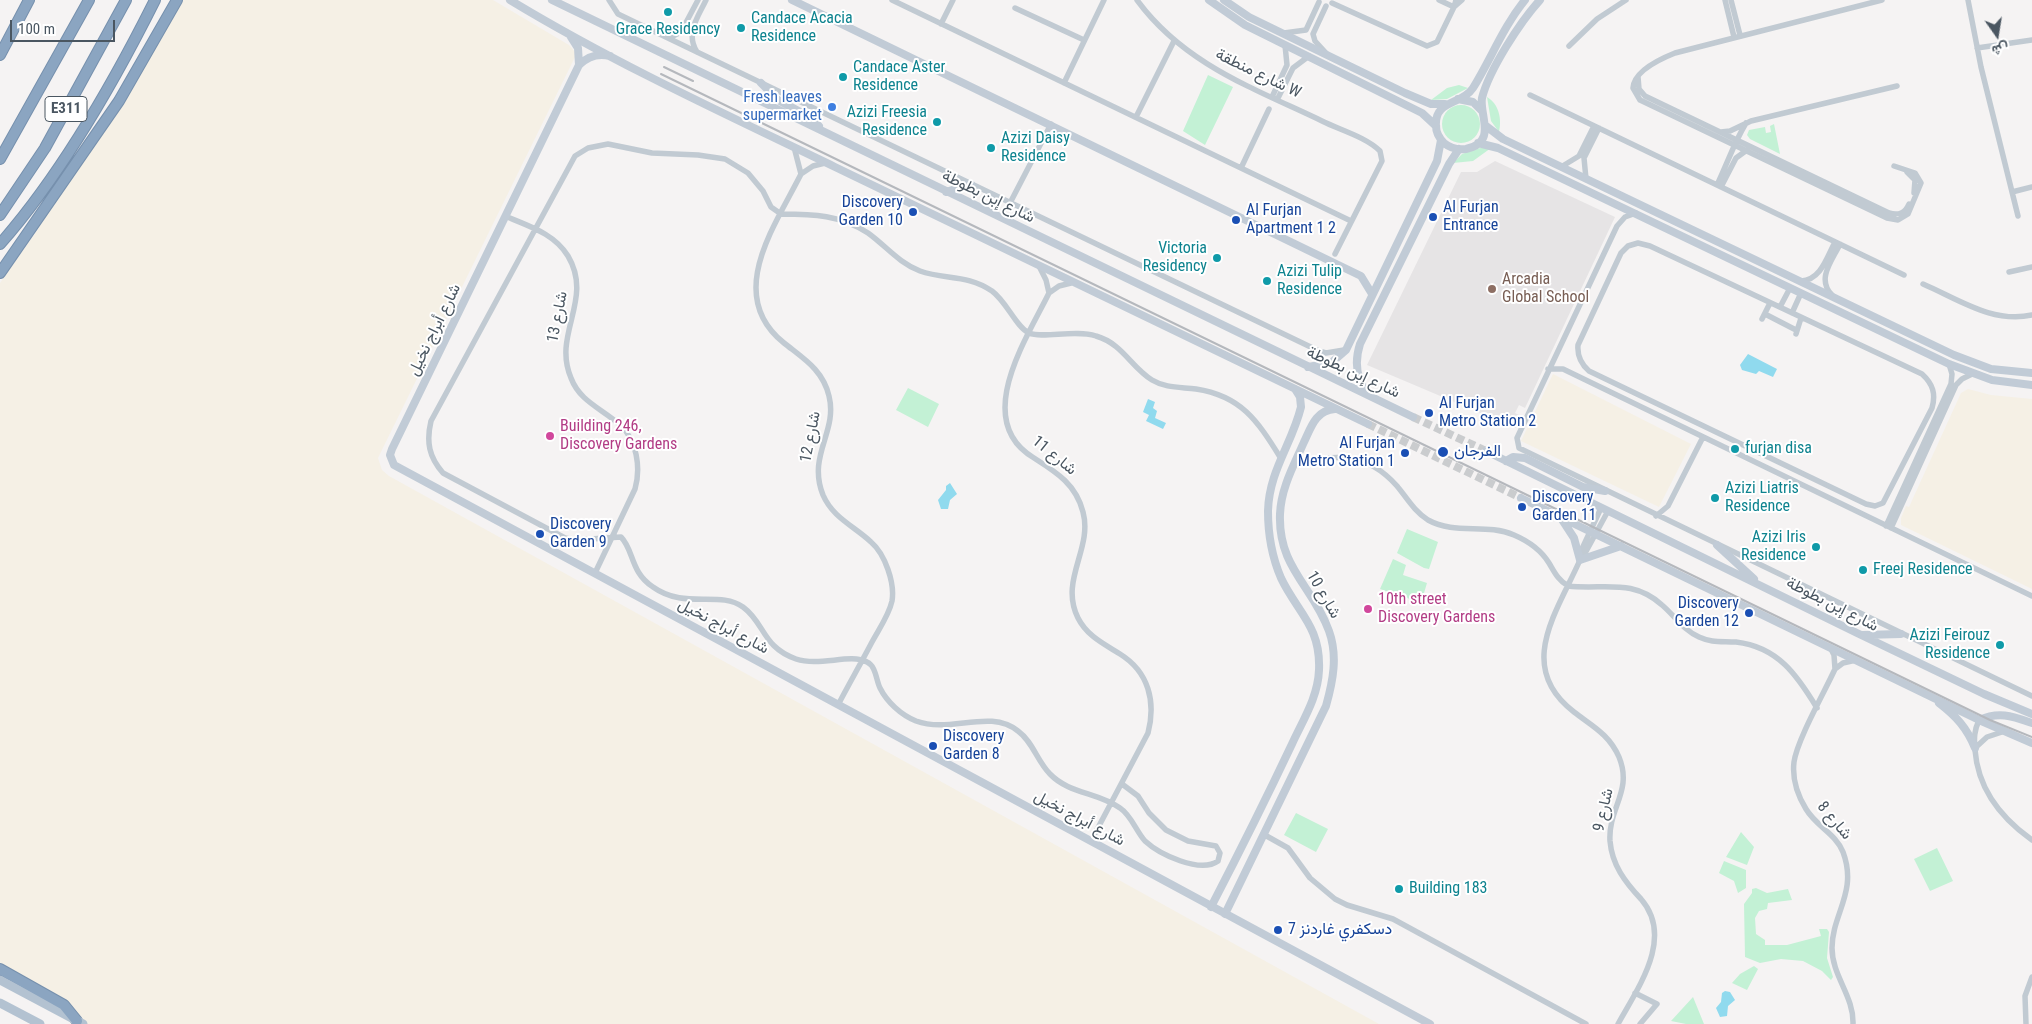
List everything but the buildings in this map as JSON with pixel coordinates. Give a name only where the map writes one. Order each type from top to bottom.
[{"type":"highway","points":[[0,55],[30,0]]},
{"type":"highway","name":"E311","points":[[0,159],[89,0]]},
{"type":"highway","name":"E311","points":[[0,215],[45,148],[126,0]]},
{"type":"highway","points":[[0,244],[31,205],[81,131],[117,72],[155,0]]},
{"type":"highway","points":[[0,273],[119,101],[177,0]]},
{"type":"highway","points":[[0,969],[64,1005],[80,1022]]},
{"type":"main road","points":[[0,980],[80,1022]]},
{"type":"main road","points":[[0,1002],[40,1024]]},
{"type":"street","points":[[510,0],[567,34],[826,163],[1040,268],[1368,424]]},
{"type":"street","name":"شارع إبن بطوطة","points":[[552,0],[1413,417]]},
{"type":"street","points":[[609,0],[618,14],[1319,351],[1333,353],[1346,350]]},
{"type":"street","points":[[668,38],[681,32],[698,0]]},
{"type":"street","points":[[697,52],[692,42],[691,30],[706,0]]},
{"type":"street","points":[[792,0],[1361,276],[1372,294]]},
{"type":"street","points":[[892,0],[1352,222],[1335,254]]},
{"type":"street","points":[[941,24],[953,0]]},
{"type":"street","points":[[1064,82],[1104,0]]},
{"type":"street","name":"شارع منطقة W","points":[[1137,0],[1155,23],[1174,41],[1208,66],[1377,148],[1381,153],[1382,161],[1352,222]]},
{"type":"street","points":[[1209,0],[1245,25],[1422,113],[1436,126],[1441,140],[1437,161],[1346,350],[1331,363],[1308,367]]},
{"type":"street","points":[[1224,0],[1249,17],[1426,103],[1445,104],[1458,99],[1473,88],[1496,43],[1525,0]]},
{"type":"street","points":[[1439,0],[1454,7]]},
{"type":"street","points":[[1327,55],[1315,41],[1313,34],[1326,6],[1333,1],[1421,43],[1430,42],[1440,35],[1456,0]]},
{"type":"street","points":[[1454,7],[1462,0]]},
{"type":"street","points":[[1441,140],[1449,146],[1459,149],[1469,148],[1478,143],[1484,135],[1486,126],[1482,98],[1521,23],[1540,0]]},
{"type":"street","points":[[1569,46],[1598,19],[1626,0]]},
{"type":"street","points":[[1725,0],[1737,36]]},
{"type":"street","points":[[1731,0],[1737,36]]},
{"type":"street","points":[[1882,0],[1669,55],[1638,77],[1634,81],[1633,88],[1640,100],[1893,214],[1900,214],[1906,210],[1916,189],[1914,177],[1905,170]]},
{"type":"street","points":[[1968,0],[1977,48],[2018,216]]},
{"type":"street","points":[[1283,34],[1306,30],[1318,1],[1326,6]]},
{"type":"street","points":[[1015,8],[1084,40]]},
{"type":"street","points":[[567,34],[578,48],[580,65]]},
{"type":"street","points":[[1977,48],[2032,40]]},
{"type":"street","points":[[1136,118],[1174,41]]},
{"type":"street","points":[[1274,99],[1287,65],[1285,45]]},
{"type":"street","points":[[580,65],[591,56],[610,56]]},
{"type":"street","points":[[1274,99],[1292,68],[1310,56]]},
{"type":"street","name":"شارع أبراج نخيل","points":[[580,65],[392,449],[391,460],[399,469],[1430,1024]]},
{"type":"street","points":[[1638,77],[1639,89],[1644,96],[1719,131],[1747,150],[1896,220],[1907,216],[1921,186],[1917,174],[1894,166]]},
{"type":"street","points":[[761,83],[778,100],[808,117],[828,134]]},
{"type":"street","points":[[1719,131],[1730,131],[1746,123],[1897,86]]},
{"type":"street","points":[[1530,95],[1904,275]]},
{"type":"street","points":[[1458,99],[1473,102],[1483,112]]},
{"type":"street","points":[[1436,126],[1438,114],[1445,104]]},
{"type":"street","points":[[1241,168],[1269,109]]},
{"type":"street","points":[[1719,186],[1735,142],[1746,123]]},
{"type":"street","points":[[1010,203],[1051,124]]},
{"type":"street","points":[[1486,126],[1504,139],[1561,167],[1977,365],[2010,373],[2032,373]]},
{"type":"street","points":[[1561,167],[1579,156],[1596,127]]},
{"type":"street","points":[[1586,179],[1584,158],[1596,127]]},
{"type":"street","points":[[1478,143],[1498,148],[1949,364],[1992,380],[2032,385]]},
{"type":"street","points":[[1122,784],[1138,796],[1153,818],[1166,830],[1188,841],[1216,846],[1219,849],[1220,858],[1214,864],[1192,864],[1160,852],[1134,828],[1122,809],[1098,796],[1076,790],[1060,782],[1043,765],[1030,743],[1009,725],[986,720],[943,726],[928,725],[914,720],[889,702],[881,689],[871,665],[862,660],[848,659],[821,663],[795,659],[772,645],[763,635],[751,615],[735,603],[726,600],[687,600],[662,593],[652,587],[635,569],[623,539],[613,537],[576,540],[560,537],[443,473],[430,454],[428,432],[431,421],[575,156],[588,148],[608,144],[658,154],[698,154],[725,159],[748,173],[763,191],[771,207],[781,214],[823,215],[839,219],[868,234],[902,262],[914,268],[926,273],[961,277],[980,284],[1002,300],[1019,326],[1029,333],[1080,332],[1097,336],[1127,354],[1144,374],[1158,383],[1168,387],[1207,391],[1229,399],[1248,412],[1259,423],[1280,456]]},
{"type":"street","points":[[794,147],[801,174],[813,166],[826,163]]},
{"type":"street","points":[[1369,396],[1356,371],[1360,344],[1445,172],[1459,149]]},
{"type":"street","points":[[1719,186],[1736,158],[1747,150]]},
{"type":"street","name":"شارع 12","points":[[801,174],[756,272],[755,290],[759,309],[765,322],[776,336],[813,366],[825,383],[830,399],[832,417],[818,461],[820,484],[824,496],[838,516],[872,542],[883,559],[890,578],[892,599],[890,607],[838,705]]},
{"type":"street","points":[[946,192],[971,184]]},
{"type":"street","points":[[2012,192],[2032,187]]},
{"type":"street","points":[[1636,213],[1625,217],[1617,226],[1548,369],[1517,438],[1517,446],[1656,516],[2032,696]]},
{"type":"street","name":"شارع 13","points":[[505,216],[545,233],[567,255],[576,277],[576,307],[564,346],[565,359],[572,381],[585,399],[621,425],[628,435],[636,457],[638,474],[636,489],[595,573]]},
{"type":"street","points":[[1801,281],[1813,278],[1819,273],[1837,243]]},
{"type":"street","points":[[1833,297],[1827,290],[1824,276],[1837,243]]},
{"type":"street","points":[[1633,244],[1650,246],[1770,303],[1922,374],[1932,388],[1934,401],[1932,408],[1886,500],[1880,505],[1866,504],[1718,433],[1589,371],[1580,361],[1578,345],[1621,253],[1633,244]]},
{"type":"street","points":[[2010,272],[2032,267]]},
{"type":"street","points":[[1040,268],[1046,280],[1049,293],[1059,286],[1072,283]]},
{"type":"street","points":[[1923,284],[1989,314],[2008,317],[2032,315]]},
{"type":"street","points":[[1780,307],[1790,288]]},
{"type":"street","name":"شارع 11","points":[[1049,293],[1029,333],[1005,392],[1005,414],[1008,424],[1026,453],[1063,477],[1079,500],[1086,523],[1086,537],[1071,588],[1074,609],[1084,627],[1092,636],[1130,660],[1136,666],[1151,696],[1152,719],[1148,733],[1091,841]]},
{"type":"street","points":[[1792,313],[1801,293]]},
{"type":"street","points":[[1770,303],[1763,317],[1796,332],[1801,318]]},
{"type":"street","points":[[1554,356],[1563,369]]},
{"type":"street","points":[[1889,527],[1951,384],[1952,374],[1949,364]]},
{"type":"street","points":[[1548,369],[1563,369],[2032,596]]},
{"type":"street","points":[[1889,527],[1956,384],[1962,378],[1972,374]]},
{"type":"street","name":"شارع 10","points":[[1211,907],[1312,704],[1318,683],[1317,644],[1313,630],[1282,578],[1275,562],[1268,528],[1270,493],[1280,456],[1301,408],[1300,398],[1295,389]]},
{"type":"street","name":"شارع 10","points":[[1225,914],[1326,706],[1334,668],[1329,632],[1321,612],[1286,556],[1280,527],[1281,500],[1299,454],[1318,416],[1326,410],[1336,409]]},
{"type":"street","points":[[1713,442],[1718,433]]},
{"type":"street","points":[[1656,516],[1668,506],[1703,437]]},
{"type":"street","points":[[1728,450],[1733,440]]},
{"type":"street","name":"شارع إبن بطوطة","points":[[1486,452],[1760,584],[1856,633],[1984,694],[2032,714]]},
{"type":"street","points":[[1299,454],[1308,460]]},
{"type":"street","points":[[1295,463],[1344,457],[1369,464],[1387,476],[1410,505],[1427,519],[1447,527],[1498,530],[1522,538],[1536,548],[1549,564],[1556,577],[1568,586],[1628,587],[1652,597],[1697,637],[1717,642],[1750,644],[1766,650],[1792,669],[1817,708]]},
{"type":"street","points":[[1506,461],[1513,457],[1525,458],[1583,487],[1605,491]]},
{"type":"street","points":[[1270,493],[1276,495],[1281,500]]},
{"type":"street","points":[[1521,498],[1979,720],[2032,743]]},
{"type":"street","points":[[1668,506],[1669,522]]},
{"type":"street","name":"شارع 9","points":[[1605,510],[1594,533],[1581,551],[1580,560],[1547,631],[1543,648],[1544,665],[1548,680],[1560,700],[1603,733],[1620,759],[1623,790],[1610,829],[1612,854],[1622,878],[1647,908],[1654,932],[1652,959],[1618,1024]]},
{"type":"street","points":[[1560,517],[1570,531],[1580,560],[1621,546]]},
{"type":"street","points":[[1717,545],[1760,584]]},
{"type":"street","points":[[1856,633],[1871,636],[1888,633],[1900,634]]},
{"type":"street","points":[[1830,647],[1835,660],[1835,669]]},
{"type":"street","points":[[1835,669],[1843,663],[1857,660]]},
{"type":"street","name":"شارع 8","points":[[1835,669],[1796,754],[1795,777],[1797,789],[1808,812],[1837,843],[1846,863],[1847,889],[1833,935],[1832,959],[1837,976],[1851,1004],[1853,1024]]},
{"type":"street","points":[[1925,693],[1958,718],[1975,748]]},
{"type":"street","points":[[2032,723],[2002,714],[1989,715],[1979,720],[1974,734],[1978,769],[1990,799],[2011,823],[2032,840]]},
{"type":"street","points":[[1975,748],[1987,737],[2005,731]]},
{"type":"street","points":[[1252,827],[1250,843],[1254,846],[1259,843]]},
{"type":"street","points":[[1263,834],[1288,848],[1310,878],[1335,899],[1347,905],[1393,919],[1586,1024]]},
{"type":"street","points":[[2026,1024],[2025,996],[2032,977]]},
{"type":"street","points":[[1635,993],[1657,1004],[1640,1024]]},
{"type":"shaded area","name":"Arcadia Global School","points":[[1495,161],[1615,217],[1525,408],[1519,405],[1515,413],[1521,416],[1516,428],[1367,365],[1461,172],[1477,172]]},
{"type":"green space","points":[[1208,75],[1233,87],[1205,145],[1183,131]]},
{"type":"green space","points":[[1459,85],[1468,88],[1447,99],[1431,100],[1447,88]]},
{"type":"green space","points":[[1487,97],[1499,112],[1499,132],[1491,121]]},
{"type":"green space","points":[[1461,105],[1475,110],[1480,124],[1475,138],[1461,143],[1447,138],[1442,124],[1447,110]]},
{"type":"green space","points":[[1774,124],[1780,154],[1750,139],[1747,135],[1749,130],[1765,127],[1766,133],[1771,132],[1770,126]]},
{"type":"green space","points":[[1480,148],[1491,148],[1473,161],[1453,163],[1462,154]]},
{"type":"green space","points":[[908,388],[939,404],[928,427],[896,410]]},
{"type":"green space","points":[[1407,529],[1438,542],[1429,569],[1397,553]]},
{"type":"green space","points":[[1393,559],[1406,565],[1403,575],[1427,583],[1421,603],[1413,603],[1410,599],[1380,589]]},
{"type":"green space","points":[[1296,813],[1328,829],[1316,852],[1284,835]]},
{"type":"green space","points":[[1741,832],[1754,847],[1747,865],[1726,857]]},
{"type":"green space","points":[[1937,848],[1953,881],[1930,891],[1914,859]]},
{"type":"green space","points":[[1724,861],[1746,870],[1746,888],[1738,893],[1734,881],[1719,873]]},
{"type":"green space","points":[[1756,888],[1767,893],[1788,889],[1792,900],[1768,903],[1767,909],[1759,911],[1755,918],[1756,934],[1765,940],[1765,945],[1787,945],[1821,936],[1819,929],[1827,929],[1829,932],[1827,958],[1833,977],[1831,980],[1822,971],[1803,961],[1781,959],[1760,963],[1745,957],[1744,904],[1752,893],[1752,889]]},
{"type":"green space","points":[[1754,966],[1758,969],[1747,990],[1732,983],[1740,974]]},
{"type":"green space","points":[[1693,997],[1704,1024],[1686,1024],[1671,1021]]},
{"type":"sand","points":[[174,0],[493,0],[569,45],[575,52],[575,57],[378,458],[382,470],[389,476],[1379,1024],[85,1024],[0,975],[0,283],[36,232],[152,48]]},
{"type":"sand","points":[[1553,374],[1691,444],[1659,507],[1521,441]]},
{"type":"sand","points":[[1968,389],[1991,395],[2032,399],[2032,589],[1901,525],[1901,518],[1906,506],[1909,507],[1961,393]]},
{"type":"water","points":[[1748,354],[1777,369],[1773,377],[1759,371],[1756,374],[1742,370],[1740,365]]},
{"type":"water","points":[[1148,399],[1155,402],[1153,408],[1157,411],[1155,418],[1166,423],[1163,429],[1146,421],[1149,415],[1143,412]]},
{"type":"water","points":[[950,483],[957,494],[950,500],[948,509],[941,509],[938,500],[946,490],[946,486]]},
{"type":"water","points":[[1725,991],[1730,992],[1735,1000],[1728,1006],[1727,1016],[1720,1017],[1716,1008],[1721,1002],[1722,993]]},
{"type":"tunnel","points":[[1413,417],[1486,451]]},
{"type":"tunnel","points":[[1368,424],[1521,498]]},
{"type":"railway","points":[[664,67],[693,81]]},
{"type":"railway","points":[[661,74],[1990,720],[2032,737]]},
{"type":"place","name":"Grace Residency","points":[[668,12]]},
{"type":"place","name":"Candace Acacia Residence","points":[[741,28]]},
{"type":"place","name":"Candace Aster Residence","points":[[843,77]]},
{"type":"place","name":"Fresh leaves supermarket","points":[[832,107]]},
{"type":"place","name":"Azizi Freesia Residence","points":[[937,122]]},
{"type":"place","name":"Azizi Daisy Residence","points":[[991,148]]},
{"type":"place","name":"Discovery Garden 10","points":[[913,212]]},
{"type":"place","name":"Al Furjan Entrance","points":[[1433,217]]},
{"type":"place","name":"Al Furjan Apartment 1 2","points":[[1236,220]]},
{"type":"place","name":"Victoria Residency","points":[[1217,258]]},
{"type":"place","name":"Azizi Tulip Residence","points":[[1267,281]]},
{"type":"place","name":"Arcadia Global School","points":[[1492,289]]},
{"type":"place","name":"Al Furjan Metro Station 2","points":[[1429,413]]},
{"type":"place","name":"Building 246, Discovery Gardens","points":[[550,436]]},
{"type":"place","name":"furjan disa","points":[[1735,449]]},
{"type":"place","name":"الفرجان","points":[[1443,452]]},
{"type":"place","name":"Al Furjan Metro Station 1","points":[[1405,453]]},
{"type":"place","name":"Azizi Liatris Residence","points":[[1715,498]]},
{"type":"place","name":"Discovery Garden 11","points":[[1522,507]]},
{"type":"place","name":"Discovery Garden 9","points":[[540,534]]},
{"type":"place","name":"Azizi Iris Residence","points":[[1816,547]]},
{"type":"place","name":"Freej Residence","points":[[1863,570]]},
{"type":"place","name":"10th street Discovery Gardens","points":[[1368,609]]},
{"type":"place","name":"Discovery Garden 12","points":[[1749,613]]},
{"type":"place","name":"Azizi Feirouz Residence","points":[[2000,645]]},
{"type":"place","name":"Discovery Garden 8","points":[[933,746]]},
{"type":"place","name":"Building 183","points":[[1399,889]]},
{"type":"place","name":"دسكفري غاردنز 7","points":[[1278,930]]}]
